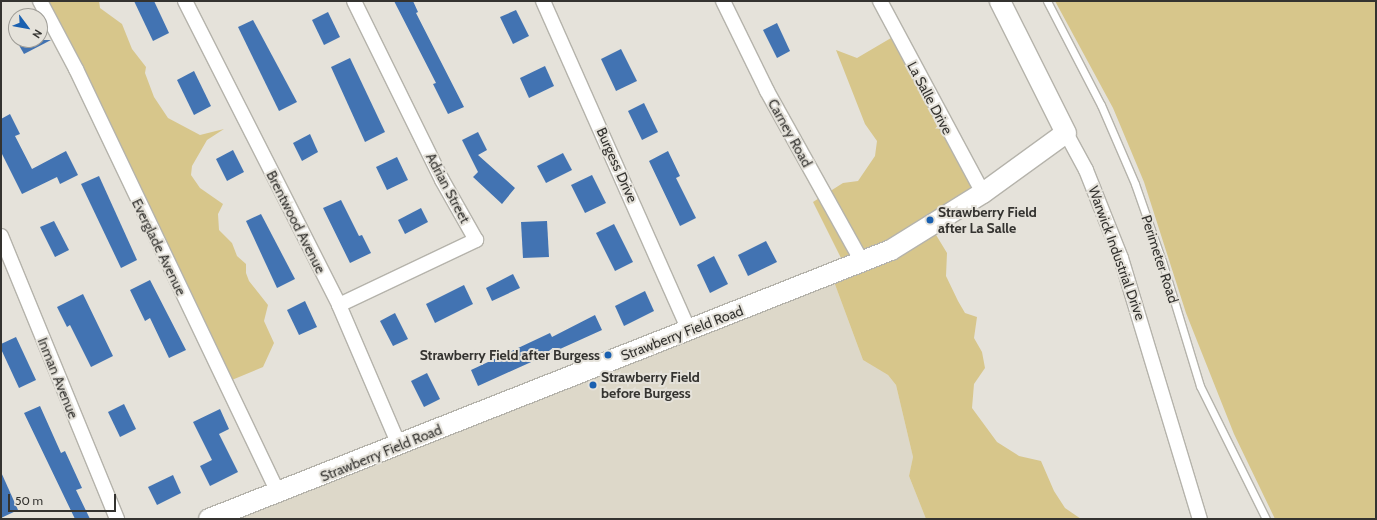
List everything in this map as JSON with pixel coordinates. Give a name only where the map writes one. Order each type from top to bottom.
[{"type":"street","name":"Everglade Avenue","points":[[40,1],[76,69],[278,493]]},
{"type":"street","name":"Brentwood Avenue","points":[[185,1],[339,305],[399,445]]},
{"type":"street","name":"Adrian Street","points":[[339,305],[476,240],[442,180],[354,1]]},
{"type":"street","name":"Burgess Drive","points":[[543,1],[689,330]]},
{"type":"street","name":"Carney Road","points":[[723,1],[767,91],[862,262]]},
{"type":"street","name":"La Salle Drive","points":[[880,1],[982,194]]},
{"type":"street","name":"Warwick Industrial Drive","points":[[1000,1],[1086,170],[1121,258],[1200,519]]},
{"type":"street","name":"Strawberry Field Road","points":[[209,519],[862,262],[912,238],[982,194],[1066,133]]},
{"type":"street","name":"Inman Avenue","points":[[1,236],[117,519]]},
{"type":"lane","name":"Perimeter Road","points":[[1047,1],[1101,105],[1123,155],[1162,261],[1200,386],[1266,519]]},
{"type":"shaded area","points":[[41,1],[99,1],[100,8],[122,24],[132,49],[146,67],[145,73],[154,97],[168,118],[200,135],[224,129],[207,140],[192,166],[191,175],[200,188],[223,204],[218,214],[219,230],[232,243],[237,256],[246,264],[246,273],[249,281],[268,305],[264,321],[274,343],[263,367],[227,382],[48,15],[48,8],[44,8]]},
{"type":"shaded area","points":[[1055,1],[1376,1],[1376,519],[1275,519],[1234,434],[1186,313],[1144,182],[1113,108]]},
{"type":"shaded area","points":[[891,38],[896,42],[976,195],[930,225],[947,253],[946,276],[958,301],[965,313],[977,317],[974,338],[982,352],[985,368],[974,384],[972,408],[997,442],[1019,456],[1041,461],[1054,491],[1065,508],[1081,519],[926,519],[909,476],[913,457],[896,385],[888,375],[863,360],[833,279],[845,266],[813,202],[843,183],[858,181],[875,156],[877,141],[865,124],[836,50],[857,58]]},
{"type":"shaded area","points":[[833,279],[863,360],[888,375],[896,385],[913,457],[909,476],[926,519],[211,519]]},
{"type":"building","points":[[134,1],[154,1],[169,33],[153,41]]},
{"type":"building","points":[[394,1],[413,1],[418,12],[416,13],[464,107],[448,114],[433,84],[436,83]]},
{"type":"building","points":[[516,10],[529,36],[513,44],[500,17]]},
{"type":"building","points":[[328,12],[340,37],[324,45],[312,20]]},
{"type":"building","points":[[253,20],[297,102],[279,111],[238,27]]},
{"type":"building","points":[[777,23],[790,51],[777,58],[763,30]]},
{"type":"building","points":[[21,48],[36,48],[24,54]]},
{"type":"building","points":[[621,49],[637,81],[616,91],[601,59]]},
{"type":"building","points":[[350,58],[385,132],[365,142],[331,67]]},
{"type":"building","points":[[545,66],[554,86],[529,98],[520,78]]},
{"type":"building","points":[[194,71],[211,106],[194,115],[177,80]]},
{"type":"building","points":[[644,103],[658,132],[642,140],[628,111]]},
{"type":"building","points":[[10,114],[20,134],[15,136],[32,169],[66,151],[78,175],[60,184],[57,177],[22,194],[1,152],[1,119]]},
{"type":"building","points":[[478,132],[487,150],[478,155],[515,188],[502,204],[473,177],[478,172],[462,140]]},
{"type":"building","points":[[310,134],[318,152],[302,161],[293,143]]},
{"type":"building","points":[[233,150],[244,172],[227,181],[216,159]]},
{"type":"building","points":[[668,151],[680,176],[676,178],[696,218],[680,226],[649,161]]},
{"type":"building","points":[[563,153],[572,170],[546,183],[537,166]]},
{"type":"building","points":[[397,157],[408,180],[387,190],[376,167]]},
{"type":"building","points":[[592,175],[606,203],[585,213],[571,185]]},
{"type":"building","points":[[99,176],[137,260],[121,268],[81,184]]},
{"type":"building","points":[[341,200],[359,236],[362,235],[371,253],[350,263],[323,208]]},
{"type":"building","points":[[421,208],[428,222],[405,234],[398,220]]},
{"type":"building","points":[[261,214],[295,279],[277,288],[246,221]]},
{"type":"building","points":[[54,221],[69,250],[55,257],[40,227]]},
{"type":"building","points":[[547,221],[549,257],[523,258],[521,222]]},
{"type":"building","points":[[614,224],[633,262],[615,271],[596,233]]},
{"type":"building","points":[[766,241],[777,262],[748,276],[738,255]]},
{"type":"building","points":[[714,256],[728,284],[710,293],[697,265]]},
{"type":"building","points":[[513,274],[520,288],[492,301],[486,288]]},
{"type":"building","points":[[150,280],[186,350],[169,358],[150,318],[145,321],[130,290]]},
{"type":"building","points":[[464,285],[473,304],[435,323],[426,304]]},
{"type":"building","points":[[645,291],[654,311],[624,326],[615,306]]},
{"type":"building","points":[[83,294],[113,356],[91,367],[70,325],[67,327],[57,307]]},
{"type":"building","points":[[305,301],[317,327],[299,335],[287,310]]},
{"type":"building","points":[[395,313],[408,339],[393,346],[380,321]]},
{"type":"building","points":[[595,315],[602,330],[478,386],[471,370],[550,333],[552,337]]},
{"type":"building","points":[[16,337],[36,380],[19,388],[1,349],[1,344]]},
{"type":"building","points":[[427,373],[440,399],[424,407],[411,381]]},
{"type":"building","points":[[124,404],[136,429],[120,437],[108,412]]},
{"type":"building","points":[[40,406],[61,453],[65,451],[82,488],[76,490],[90,519],[75,519],[24,413]]},
{"type":"building","points":[[220,409],[229,429],[219,434],[238,472],[210,486],[200,466],[212,460],[193,422]]},
{"type":"building","points":[[1,472],[18,510],[1,518]]},
{"type":"building","points":[[173,475],[181,493],[157,505],[148,487]]},
{"type":"place","name":"Strawberry Field after La Salle","points":[[930,220]]},
{"type":"place","name":"Strawberry Field after Burgess","points":[[608,355]]},
{"type":"place","name":"Strawberry Field before Burgess","points":[[593,385]]}]
